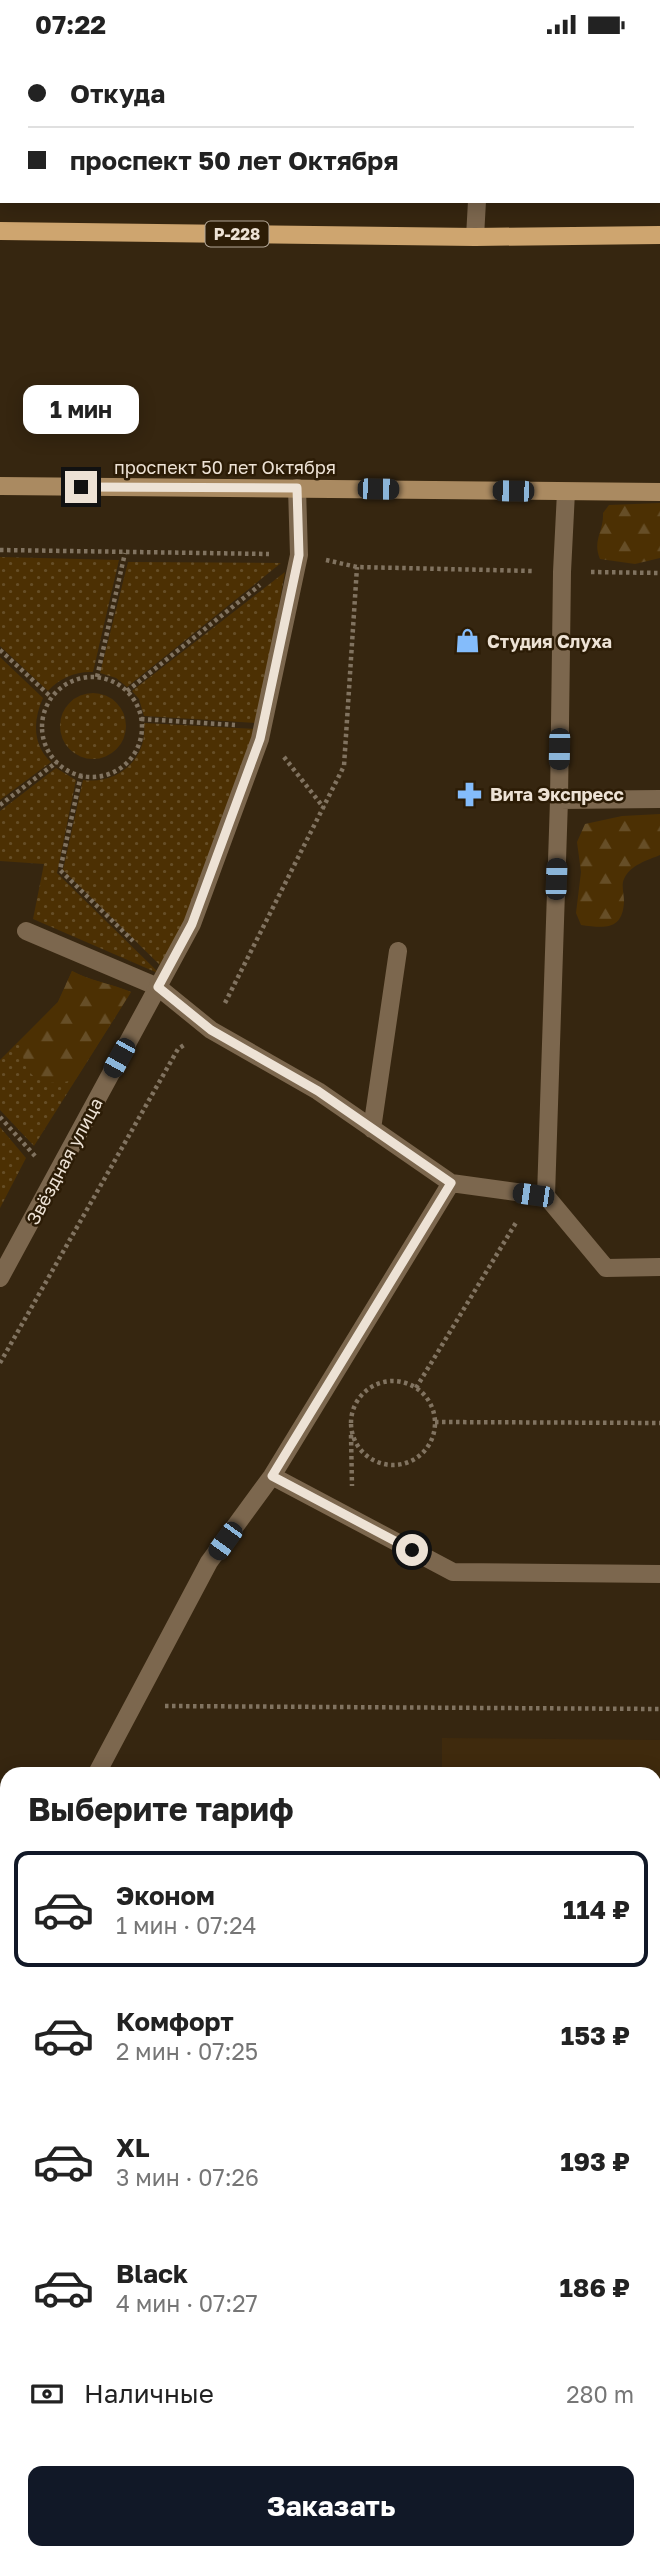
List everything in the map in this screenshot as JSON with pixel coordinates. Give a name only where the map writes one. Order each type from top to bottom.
[{"type":"main road","name":"Р-228","points":[[0,231],[475,237],[660,235]]},
{"type":"street","points":[[475,237],[477,203]]},
{"type":"street","name":"проспект 50 лет Октября","points":[[0,486],[660,492]]},
{"type":"street","name":"Звёздная улица","points":[[0,1278],[192,924],[260,739],[299,555],[297,488]]},
{"type":"street","points":[[539,1196],[559,800],[562,572],[566,492]]},
{"type":"street","points":[[559,800],[660,799]]},
{"type":"street","points":[[26,931],[162,980],[211,1030],[318,1091],[451,1183],[539,1196],[606,1268],[660,1267]]},
{"type":"street","points":[[372,1129],[398,951]]},
{"type":"street","points":[[100,1767],[209,1562],[272,1476],[451,1183]]},
{"type":"street","points":[[272,1476],[453,1572],[660,1574]]},
{"type":"path","points":[[97,677],[125,553]]},
{"type":"path","points":[[127,691],[299,555]]},
{"type":"path","points":[[0,1363],[178,1049],[211,1030],[344,766],[357,567]]},
{"type":"path","points":[[0,650],[51,697]]},
{"type":"path","points":[[97,677],[113,681],[127,691],[136,704],[141,719],[141,736],[136,751],[126,764],[112,773],[97,777],[80,775],[57,762],[48,751],[42,731],[44,710],[60,688],[71,681],[97,677]]},
{"type":"path","points":[[0,805],[57,762]]},
{"type":"path","points":[[80,775],[60,870],[162,980]]},
{"type":"path","points":[[0,1117],[55,1177]]},
{"type":"path","points":[[416,1388],[539,1196]]},
{"type":"path","points":[[351,1347],[352,1518]]},
{"type":"path","points":[[389,1381],[403,1382],[416,1388],[426,1397],[435,1422],[427,1447],[406,1463],[393,1465],[380,1463],[367,1456],[357,1445],[351,1418],[355,1404],[363,1393],[375,1384],[389,1381]]},
{"type":"path","points":[[435,1422],[660,1423]]},
{"type":"path","points":[[133,1706],[660,1709]]},
{"type":"shaded area","points":[[442,1738],[660,1740],[660,1767],[442,1767]]},
{"type":"green space","points":[[660,503],[660,558],[635,564],[600,559],[597,546],[603,513],[609,505]]},
{"type":"green space","points":[[0,557],[119,560],[93,672],[69,676],[48,691],[0,646]]},
{"type":"green space","points":[[128,562],[281,563],[127,687],[116,678],[100,673]]},
{"type":"green space","points":[[285,572],[258,723],[144,716],[139,699],[132,691]]},
{"type":"green space","points":[[0,657],[43,698],[37,715],[37,740],[51,762],[0,800]]},
{"type":"green space","points":[[93,693],[106,696],[116,703],[123,713],[126,726],[123,739],[116,749],[106,756],[93,759],[80,756],[70,749],[63,739],[60,726],[63,713],[70,703],[80,696]]},
{"type":"green space","points":[[144,723],[257,729],[188,922],[164,969],[63,870],[83,780],[107,778],[128,767],[141,748]]},
{"type":"green space","points":[[56,768],[76,780],[57,873],[160,974],[33,919],[44,864],[0,861],[0,811]]},
{"type":"green space","points":[[660,814],[660,855],[640,864],[627,874],[623,884],[624,901],[620,918],[616,923],[604,927],[581,925],[576,913],[581,872],[577,842],[585,824],[622,816]]},
{"type":"green space","points":[[72,971],[131,992],[34,1146],[0,1110],[0,1060],[58,1002]]},
{"type":"green space","points":[[72,971],[131,992],[76,1079],[62,1082],[42,1081],[26,1067],[22,1039],[58,1002]]},
{"type":"green space","points":[[0,1127],[26,1158],[0,1208]]},
{"type":"place","name":"Студия Слуха","points":[[467,641]]},
{"type":"place","name":"Вита Экспресс","points":[[470,794]]},
{"type":"route","points":[[81,487],[297,488],[299,555],[260,739],[192,924],[158,987],[211,1030],[318,1091],[451,1183],[272,1476],[412,1550]]}]
